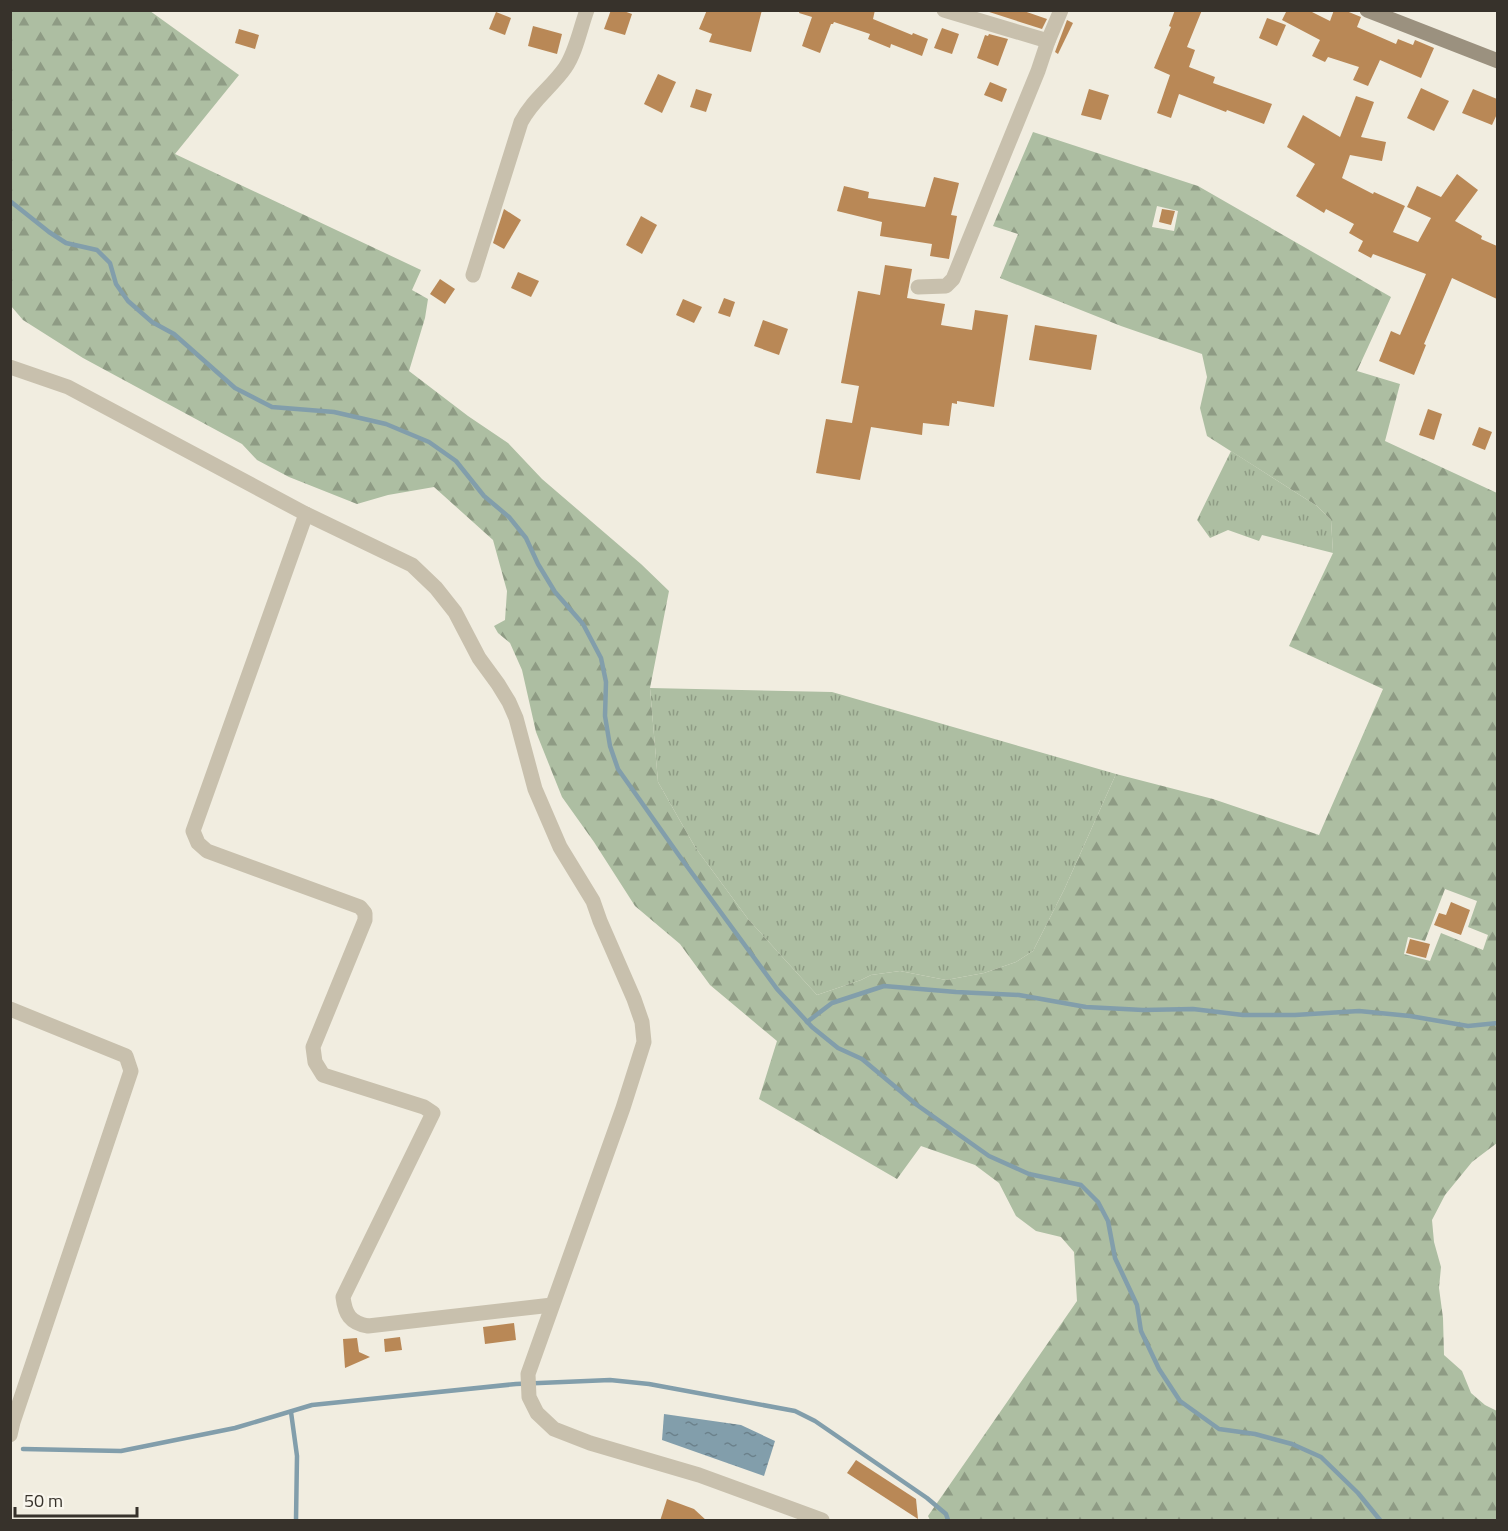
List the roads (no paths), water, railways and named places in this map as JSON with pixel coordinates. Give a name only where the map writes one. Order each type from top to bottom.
[{"type":"street","points":[[473,275],[521,122],[532,103],[557,78],[568,62],[587,10]]},
{"type":"street","points":[[944,10],[1048,41]]},
{"type":"street","points":[[918,287],[946,286],[953,279],[1061,10]]},
{"type":"street","points":[[1366,10],[1497,61]]},
{"type":"street","points":[[10,367],[68,387],[306,514],[412,565],[436,588],[455,612],[479,658],[509,702],[516,718],[535,789],[546,817],[593,901],[634,999],[642,1022],[644,1042],[528,1374],[529,1396],[537,1413],[554,1429],[590,1443],[699,1475],[822,1521]]},
{"type":"street","points":[[306,514],[193,831],[198,843],[207,851],[360,907],[365,913],[365,920],[313,1047],[315,1062],[323,1075],[424,1107],[433,1113],[344,1297],[344,1309],[348,1318],[358,1324],[368,1326],[552,1305]]},
{"type":"street","points":[[10,1009],[126,1056],[131,1071],[10,1435]]},
{"type":"water","points":[[664,1414],[741,1425],[775,1441],[764,1476],[662,1440]]},
{"type":"waterway","points":[[10,201],[66,243],[97,250],[110,263],[116,284],[128,301],[152,322],[174,334],[235,388],[272,407],[334,412],[386,424],[429,442],[456,461],[484,496],[509,517],[526,538],[555,592],[583,624],[601,658],[606,682],[605,716],[610,746],[618,769],[777,989],[812,1027],[838,1048],[862,1059],[917,1105],[989,1156],[1029,1174],[1081,1185],[1098,1202],[1108,1221],[1115,1258],[1137,1305],[1141,1331],[1159,1369],[1180,1401],[1219,1429],[1255,1434],[1292,1444],[1321,1457],[1358,1493],[1380,1520]]},
{"type":"waterway","points":[[807,1022],[832,1003],[884,986],[1019,995],[1086,1007],[1143,1010],[1193,1009],[1243,1015],[1359,1011],[1410,1016],[1468,1026],[1498,1023]]},
{"type":"waterway","points":[[23,1449],[121,1451],[235,1428],[312,1405],[516,1384],[610,1380],[649,1384],[795,1411],[815,1421],[927,1498],[946,1514],[948,1520]]},
{"type":"waterway","points":[[291,1412],[297,1456],[296,1520]]}]
